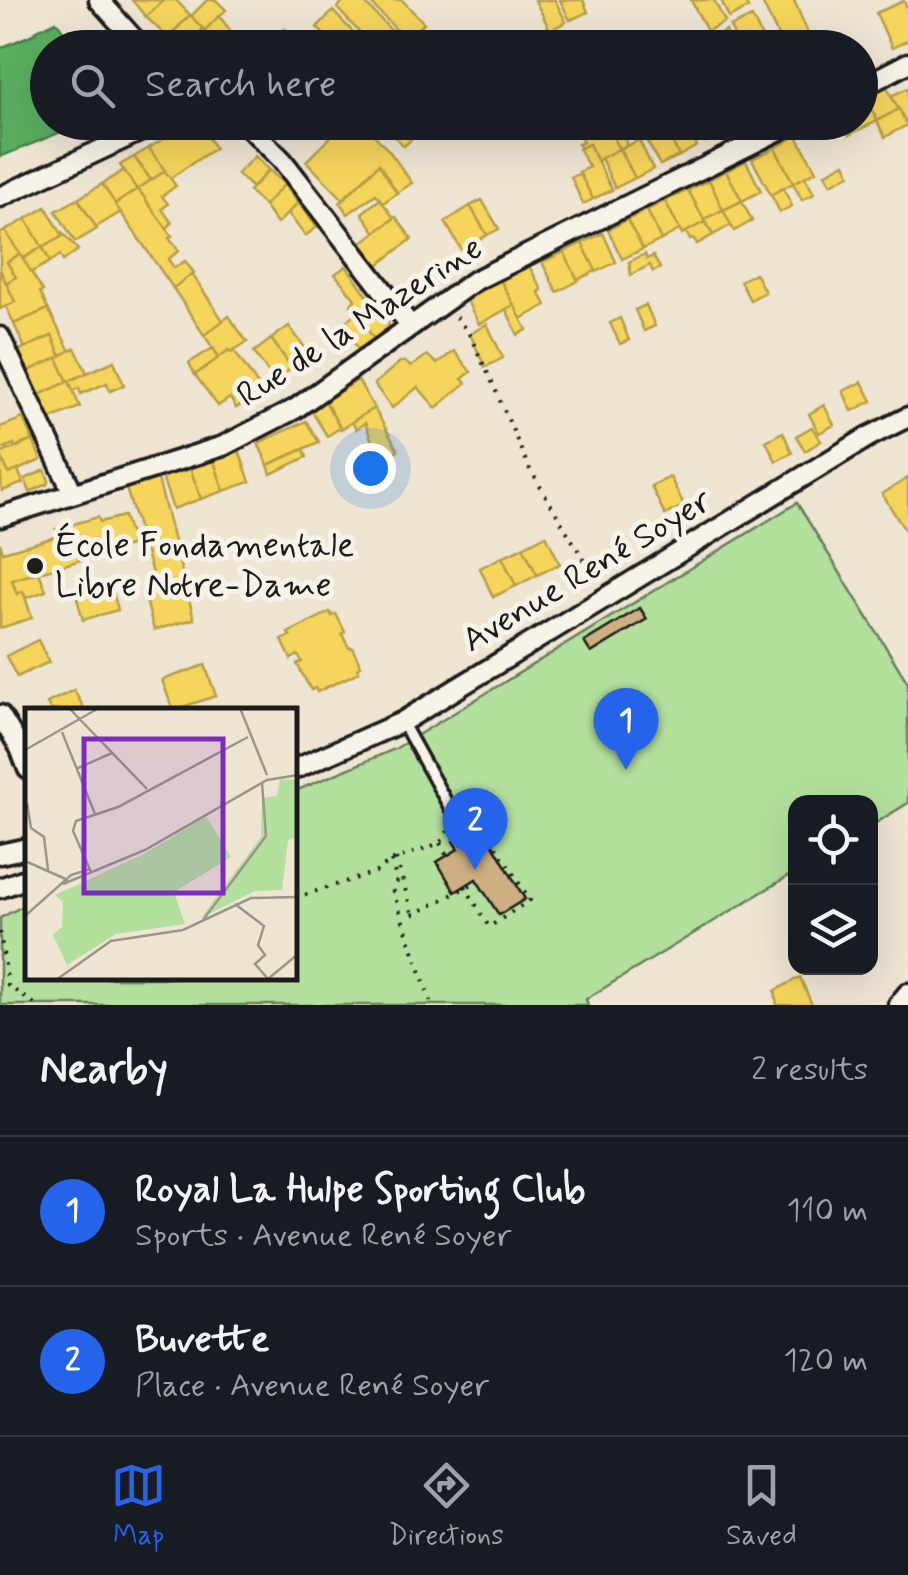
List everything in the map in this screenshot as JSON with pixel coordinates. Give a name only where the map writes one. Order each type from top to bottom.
[{"type":"street","points":[[99,0],[126,30]]},
{"type":"street","points":[[878,79],[908,63]]},
{"type":"street","points":[[0,197],[124,140]]},
{"type":"street","points":[[262,140],[282,160],[410,325]]},
{"type":"street","name":"Rue de la Mazerine","points":[[0,517],[223,446],[295,409],[474,282],[760,140]]},
{"type":"street","points":[[0,337],[73,493]]},
{"type":"street","name":"Avenue René Soyer","points":[[298,767],[402,722],[854,446],[908,417]]},
{"type":"street","points":[[0,715],[25,761]]},
{"type":"street","points":[[0,854],[25,849]]},
{"type":"street","points":[[0,888],[25,879]]},
{"type":"street","points":[[898,1005],[908,993]]},
{"type":"lane","points":[[402,722],[456,819]]},
{"type":"path","points":[[444,302],[468,332],[528,466],[606,598]]},
{"type":"path","points":[[298,897],[376,872],[393,860],[440,843],[456,819],[480,822],[530,900],[489,927],[465,886]]},
{"type":"path","points":[[440,843],[447,856]]},
{"type":"path","points":[[393,860],[413,915],[478,881]]},
{"type":"path","points":[[393,860],[398,881],[392,889],[432,1005]]},
{"type":"path","points":[[0,932],[8,986],[36,1005]]},
{"type":"green space","points":[[797,503],[908,683],[908,803],[878,822],[878,795],[788,795],[788,876],[586,999],[588,1005],[0,1005],[0,918],[25,905],[25,980],[298,980],[298,790],[395,749]]},
{"type":"building: Homes","points":[[132,0],[164,0],[146,17]]},
{"type":"building: Homes","points":[[164,0],[176,0],[190,15],[176,30],[160,30],[146,17]]},
{"type":"building: Homes","points":[[207,0],[216,0],[226,10],[205,30],[191,16]]},
{"type":"building: Homes","points":[[345,0],[362,0],[391,30],[357,30],[337,8]]},
{"type":"building: Homes","points":[[368,0],[402,0],[424,23],[417,30],[396,30]]},
{"type":"building: Homes","points":[[535,0],[555,0],[566,22],[550,30]]},
{"type":"building: Homes","points":[[560,0],[583,0],[588,12],[570,20]]},
{"type":"building: Homes","points":[[691,0],[714,0],[725,22],[706,30]]},
{"type":"building: Homes","points":[[721,0],[744,0],[748,8],[729,18]]},
{"type":"building: Homes","points":[[761,0],[794,0],[806,30],[775,30]]},
{"type":"building: Homes","points":[[904,1],[908,10],[908,40],[892,48],[876,13]]},
{"type":"building: Homes","points":[[333,11],[351,30],[320,30],[317,27]]},
{"type":"building: Homes","points":[[190,15],[203,29],[202,30],[176,30]]},
{"type":"building: Homes","points":[[219,16],[230,30],[205,30]]},
{"type":"building: Homes","points":[[752,17],[758,30],[731,30],[730,27]]},
{"type":"building: Homes","points":[[887,87],[899,109],[878,120],[878,92]]},
{"type":"building: Homes","points":[[908,88],[908,119],[905,121],[891,96]]},
{"type":"building: Homes","points":[[899,109],[907,125],[885,137],[878,120]]},
{"type":"building: Homes","points":[[161,140],[210,140],[215,148],[169,179],[149,148]]},
{"type":"building: Homes","points":[[328,140],[379,140],[412,183],[397,193],[379,164],[343,199],[306,161]]},
{"type":"building: Homes","points":[[615,140],[619,149],[597,161],[589,144],[581,148],[578,144]]},
{"type":"building: Homes","points":[[615,140],[625,140],[627,145],[619,149]]},
{"type":"building: Homes","points":[[639,140],[653,169],[635,178],[620,149]]},
{"type":"building: Homes","points":[[646,140],[671,140],[679,156],[660,165]]},
{"type":"building: Homes","points":[[671,140],[694,140],[697,146],[679,156]]},
{"type":"building: Homes","points":[[799,140],[816,171],[793,183],[775,148]]},
{"type":"building: Homes","points":[[589,144],[612,190],[593,199],[579,172],[589,167],[579,149]]},
{"type":"building: Homes","points":[[149,148],[165,171],[151,180],[134,157]]},
{"type":"building: Homes","points":[[775,148],[793,183],[771,195],[752,159]]},
{"type":"building: Homes","points":[[619,149],[635,178],[615,188],[601,158]]},
{"type":"building: Homes","points":[[255,156],[269,170],[252,188],[237,174]]},
{"type":"building: Homes","points":[[134,157],[151,180],[137,190],[120,165]]},
{"type":"building: Homes","points":[[746,161],[761,191],[742,201],[726,171]]},
{"type":"building: Homes","points":[[845,163],[850,174],[831,184],[825,174]]},
{"type":"building: Homes","points":[[379,164],[397,193],[383,203],[376,194],[348,214],[340,203]]},
{"type":"building: Homes","points":[[124,170],[137,190],[115,204],[102,184]]},
{"type":"building: Homes","points":[[269,170],[285,184],[264,206],[249,191]]},
{"type":"building: Homes","points":[[165,171],[176,186],[162,196],[168,204],[162,209],[172,223],[166,229],[138,189]]},
{"type":"building: Homes","points":[[726,171],[742,201],[723,210],[709,180]]},
{"type":"building: Homes","points":[[580,174],[593,199],[583,204],[571,177]]},
{"type":"building: Homes","points":[[805,177],[814,194],[802,200],[793,183]]},
{"type":"building: Homes","points":[[709,180],[723,210],[704,219],[688,190]]},
{"type":"building: Homes","points":[[102,184],[121,212],[96,227],[78,199]]},
{"type":"building: Homes","points":[[285,184],[298,203],[277,224],[264,206]]},
{"type":"building: Homes","points":[[783,188],[792,206],[780,212],[771,195]]},
{"type":"building: Homes","points":[[138,189],[179,251],[168,259],[174,268],[185,261],[194,273],[173,288],[115,204]]},
{"type":"building: Homes","points":[[688,190],[705,222],[682,234],[665,201]]},
{"type":"building: Homes","points":[[78,199],[97,229],[75,242],[56,211]]},
{"type":"building: Homes","points":[[380,199],[394,218],[376,233],[362,213]]},
{"type":"building: Homes","points":[[482,200],[499,229],[487,235],[470,206]]},
{"type":"building: Homes","points":[[665,201],[682,234],[679,230],[661,240],[647,210]]},
{"type":"building: Homes","points":[[742,201],[752,221],[734,231],[723,210]]},
{"type":"building: Homes","points":[[298,203],[317,227],[305,236],[288,213]]},
{"type":"building: Homes","points":[[470,206],[487,235],[462,251],[445,222]]},
{"type":"building: Homes","points":[[46,207],[63,236],[42,247],[26,219]]},
{"type":"building: Homes","points":[[647,210],[661,240],[643,249],[627,220]]},
{"type":"building: Homes","points":[[723,210],[731,225],[713,235],[704,219]]},
{"type":"building: Homes","points":[[396,217],[412,239],[378,265],[361,243]]},
{"type":"building: Homes","points":[[26,219],[42,247],[22,259],[5,231]]},
{"type":"building: Homes","points":[[627,220],[643,249],[622,259],[608,230]]},
{"type":"building: Homes","points":[[705,222],[713,235],[697,244],[690,240],[686,232]]},
{"type":"building: Homes","points":[[5,231],[20,254],[7,262],[16,277],[6,283],[0,270],[0,234]]},
{"type":"building: Homes","points":[[63,233],[78,250],[63,261],[60,255],[50,262],[43,247]]},
{"type":"building: Homes","points":[[603,233],[616,262],[596,272],[582,243]]},
{"type":"building: Homes","points":[[582,243],[596,271],[577,280],[564,252]]},
{"type":"building: Homes","points":[[42,247],[50,262],[30,273],[23,259]]},
{"type":"building: Homes","points":[[564,252],[578,281],[557,292],[542,262]]},
{"type":"building: Homes","points":[[20,254],[43,291],[40,292],[48,309],[14,324],[6,306],[15,302],[6,283],[16,277],[7,262]]},
{"type":"building: Homes","points":[[645,254],[647,259],[653,256],[660,268],[653,272],[650,265],[631,275],[629,262]]},
{"type":"building: Homes","points":[[346,266],[371,300],[356,312],[351,305],[355,299],[335,274]]},
{"type":"building: Homes","points":[[529,266],[546,305],[521,319],[501,281]]},
{"type":"building: Homes","points":[[0,270],[15,302],[0,309]]},
{"type":"building: Homes","points":[[755,273],[765,292],[750,300],[740,281]]},
{"type":"building: Homes","points":[[192,274],[224,322],[204,335],[173,288]]},
{"type":"building: Homes","points":[[500,280],[514,305],[479,324],[466,299]]},
{"type":"building: Homes","points":[[371,300],[389,327],[374,339],[356,313]]},
{"type":"building: Homes","points":[[514,305],[527,330],[518,335],[506,309]]},
{"type":"building: Homes","points":[[646,305],[655,326],[644,331],[635,310]]},
{"type":"building: Homes","points":[[48,309],[70,351],[61,357],[52,336],[25,348],[14,324]]},
{"type":"building: Homes","points":[[356,313],[374,339],[360,351],[341,325]]},
{"type":"building: Homes","points":[[229,316],[247,342],[219,357],[204,335]]},
{"type":"building: Homes","points":[[620,318],[629,340],[620,344],[610,323]]},
{"type":"building: Homes","points":[[487,324],[503,358],[485,367],[470,334]]},
{"type":"building: Homes","points":[[289,326],[314,360],[293,369],[271,339]]},
{"type":"building: Homes","points":[[52,336],[61,357],[29,371],[17,351]]},
{"type":"building: Homes","points":[[271,339],[292,368],[274,381],[254,352]]},
{"type":"building: Homes","points":[[75,348],[87,373],[68,382],[57,358]]},
{"type":"building: Homes","points":[[213,348],[219,358],[195,375],[189,363]]},
{"type":"building: Homes","points":[[234,350],[263,393],[236,408],[230,398],[218,406],[195,375]]},
{"type":"building: Homes","points":[[454,351],[471,372],[462,379],[466,383],[436,408],[418,387],[392,408],[374,384],[400,362],[411,367],[427,355],[437,364]]},
{"type":"building: Homes","points":[[57,358],[68,382],[39,395],[29,371]]},
{"type":"building: Homes","points":[[114,361],[124,385],[110,391],[107,383],[81,394],[79,388],[73,391],[69,381]]},
{"type":"building: Homes","points":[[358,380],[374,408],[341,429],[325,401]]},
{"type":"building: Homes","points":[[69,381],[80,407],[50,419],[39,395]]},
{"type":"building: Homes","points":[[862,382],[872,401],[852,411],[843,391]]},
{"type":"building: Homes","points":[[325,401],[340,428],[327,436],[311,410]]},
{"type":"building: Homes","points":[[824,405],[834,425],[819,433],[809,414]]},
{"type":"building: Homes","points":[[374,408],[398,450],[378,461],[368,443],[372,441],[365,423],[356,429],[352,422]]},
{"type":"building: Homes","points":[[23,418],[33,440],[0,450],[0,427]]},
{"type":"building: Homes","points":[[306,421],[319,442],[268,465],[258,443]]},
{"type":"building: Homes","points":[[812,427],[821,441],[805,451],[796,436]]},
{"type":"building: Homes","points":[[783,432],[792,453],[776,461],[766,441]]},
{"type":"building: Homes","points":[[33,440],[41,460],[9,474],[0,454]]},
{"type":"building: Homes","points":[[304,449],[307,457],[271,474],[268,465]]},
{"type":"building: Homes","points":[[239,450],[250,482],[224,491],[213,459]]},
{"type":"building: Homes","points":[[213,459],[224,491],[201,499],[190,468]]},
{"type":"building: Homes","points":[[4,463],[9,474],[18,470],[23,483],[2,491],[0,465]]},
{"type":"building: Homes","points":[[190,468],[201,499],[173,509],[162,477]]},
{"type":"building: Homes","points":[[45,470],[48,484],[30,492],[25,479]]},
{"type":"building: Homes","points":[[670,477],[684,505],[665,515],[651,486]]},
{"type":"building: Homes","points":[[908,478],[908,535],[882,494]]},
{"type":"building: Homes","points":[[158,479],[194,619],[154,630],[144,593],[157,589],[126,488]]},
{"type":"building: Homes","points":[[124,516],[133,545],[12,580],[17,594],[23,591],[32,618],[0,628],[0,543],[3,552],[59,536],[56,529],[98,517],[100,522]]},
{"type":"building: Homes","points":[[546,535],[560,564],[537,575],[523,547]]},
{"type":"building: Homes","points":[[523,547],[537,575],[516,586],[502,557]]},
{"type":"building: Homes","points":[[502,557],[516,586],[493,597],[480,568]]},
{"type":"building: Homes","points":[[39,572],[46,591],[26,598],[23,591],[17,594],[12,580]]},
{"type":"building: Homes","points":[[112,588],[118,610],[83,620],[77,598]]},
{"type":"building: Homes","points":[[330,612],[332,616],[336,614],[345,632],[342,634],[361,666],[357,668],[359,672],[317,692],[315,688],[311,690],[297,664],[302,662],[298,655],[291,659],[282,640],[290,636],[288,633]]},
{"type":"building: Homes","points":[[38,640],[49,662],[17,677],[6,656]]},
{"type":"building: Homes","points":[[205,665],[216,696],[172,708],[162,680]]},
{"type":"building: Homes","points":[[74,690],[84,708],[50,708],[47,703]]},
{"type":"building: Homes","points":[[800,977],[812,1005],[777,1005],[775,991]]},
{"type":"building: Public","points":[[56,21],[63,30],[37,30]]},
{"type":"building: Public","points":[[30,36],[30,140],[41,140],[0,157],[0,48]]},
{"type":"building: Other","points":[[640,608],[647,619],[591,653],[584,642]]},
{"type":"building: Other","points":[[481,824],[525,899],[499,915],[476,879],[455,892],[437,862],[458,849],[453,841],[462,829]]},
{"type":"place","name":"École Fondamentale Libre Notre-Dame","points":[[35,566]]},
{"type":"place","name":"Royal La Hulpe Sporting Club","points":[[626,770]]},
{"type":"place","name":"Buvette","points":[[475,870]]}]
